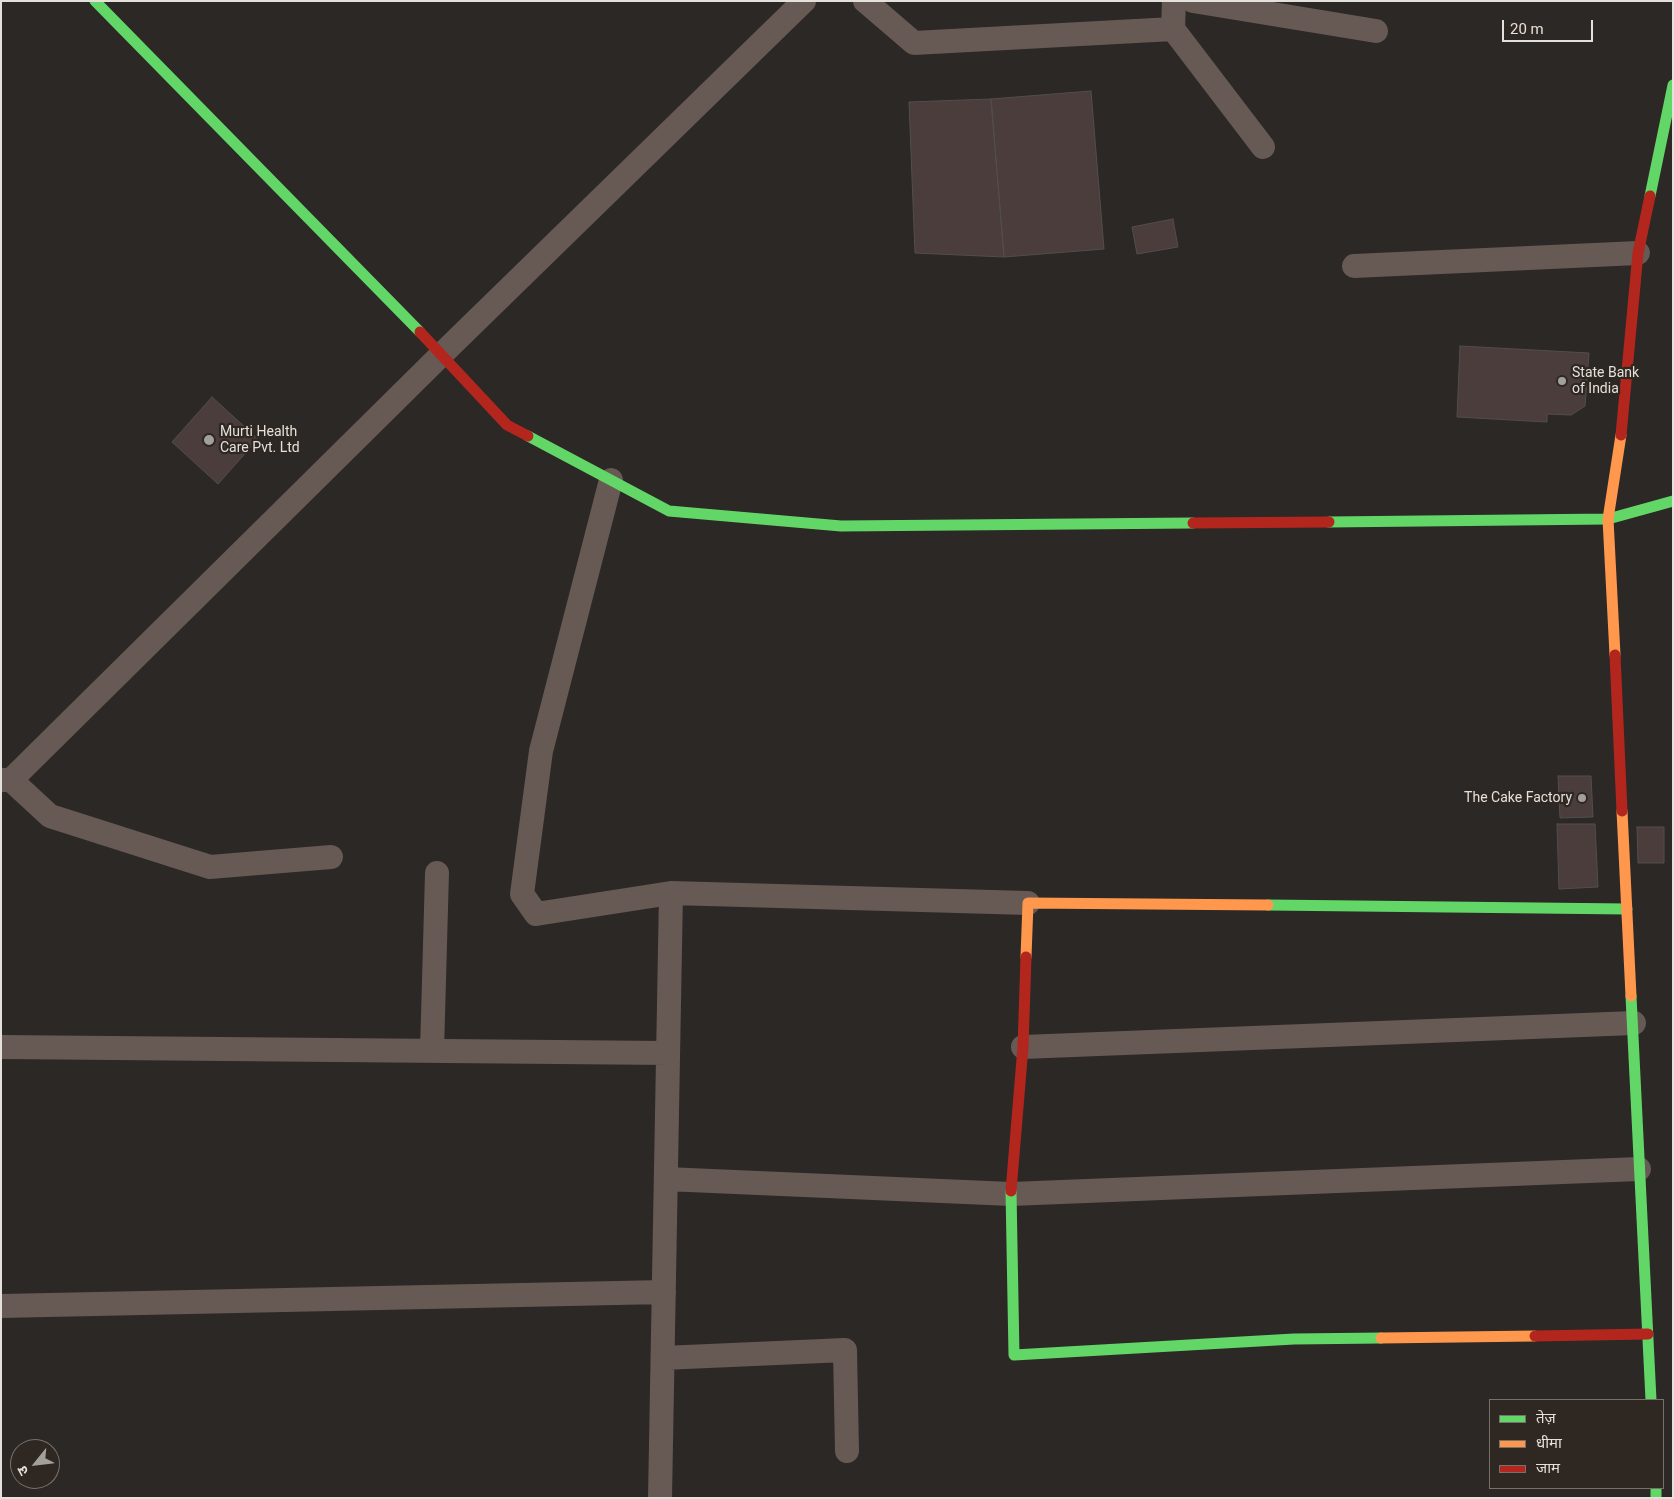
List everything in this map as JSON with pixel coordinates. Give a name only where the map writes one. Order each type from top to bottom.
[{"type":"street","points":[[95,1],[442,354],[507,426],[669,511],[841,526],[1608,519],[1673,501]]},
{"type":"street","points":[[331,857],[210,866],[50,816],[6,780],[804,1]]},
{"type":"street","points":[[866,1],[914,43],[1173,28]]},
{"type":"street","points":[[1174,1],[1173,28],[1264,147]]},
{"type":"street","points":[[1193,1],[1376,31]]},
{"type":"street","points":[[1652,1399],[1608,519],[1621,436],[1638,253],[1673,85]]},
{"type":"street","points":[[1354,266],[1638,253]]},
{"type":"street","points":[[610,480],[541,751],[522,894],[536,914],[671,894],[1028,903],[1626,909]]},
{"type":"street","points":[[432,1051],[437,873]]},
{"type":"street","points":[[660,1498],[671,894]]},
{"type":"street","points":[[1028,903],[1023,1046],[1012,1194],[1014,1355],[1294,1339],[1648,1334]]},
{"type":"street","points":[[1023,1046],[1634,1023]]},
{"type":"street","points":[[1,1047],[668,1053]]},
{"type":"street","points":[[666,1179],[1012,1194],[1639,1169]]},
{"type":"street","points":[[1,1306],[664,1292]]},
{"type":"street","points":[[663,1358],[845,1350],[847,1451]]},
{"type":"building","points":[[1091,91],[1104,249],[1004,257],[991,99]]},
{"type":"building","points":[[991,99],[1004,257],[915,253],[909,102]]},
{"type":"building","points":[[1173,219],[1178,247],[1137,254],[1132,227]]},
{"type":"building","points":[[1460,346],[1589,353],[1585,406],[1571,415],[1547,414],[1547,422],[1457,417]]},
{"type":"building","points":[[212,397],[258,439],[218,484],[172,442]]},
{"type":"building","points":[[1558,776],[1591,776],[1593,817],[1560,818]]},
{"type":"building","points":[[1557,824],[1595,824],[1598,887],[1559,889]]},
{"type":"building","points":[[1637,827],[1664,827],[1664,863],[1638,863]]},
{"type":"traffic: fast","points":[[95,1],[420,332]]},
{"type":"traffic: fast","points":[[1650,196],[1673,85]]},
{"type":"traffic: fast","points":[[528,436],[669,511],[841,526],[1193,523]]},
{"type":"traffic: fast","points":[[1329,522],[1608,519],[1673,501]]},
{"type":"traffic: fast","points":[[1268,905],[1627,909]]},
{"type":"traffic: fast","points":[[1631,996],[1651,1399]]},
{"type":"traffic: fast","points":[[1011,1191],[1014,1355],[1294,1339],[1381,1338]]},
{"type":"traffic: fast","points":[[1656,1489],[1656,1498]]},
{"type":"traffic: slow","points":[[1615,655],[1608,519],[1621,435]]},
{"type":"traffic: slow","points":[[1622,811],[1631,996]]},
{"type":"traffic: slow","points":[[1026,957],[1028,903],[1268,905]]},
{"type":"traffic: slow","points":[[1381,1338],[1535,1336]]},
{"type":"traffic: jam","points":[[1621,435],[1638,253],[1650,196]]},
{"type":"traffic: jam","points":[[420,332],[507,425],[528,436]]},
{"type":"traffic: jam","points":[[1193,523],[1329,522]]},
{"type":"traffic: jam","points":[[1615,655],[1622,811]]},
{"type":"traffic: jam","points":[[1011,1191],[1023,1047],[1026,957]]},
{"type":"traffic: jam","points":[[1535,1336],[1648,1334]]},
{"type":"place","name":"State Bank of India","points":[[1562,381]]},
{"type":"place","name":"Murti Health Care Pvt. Ltd","points":[[209,440]]},
{"type":"place","name":"The Cake Factory","points":[[1582,798]]}]
